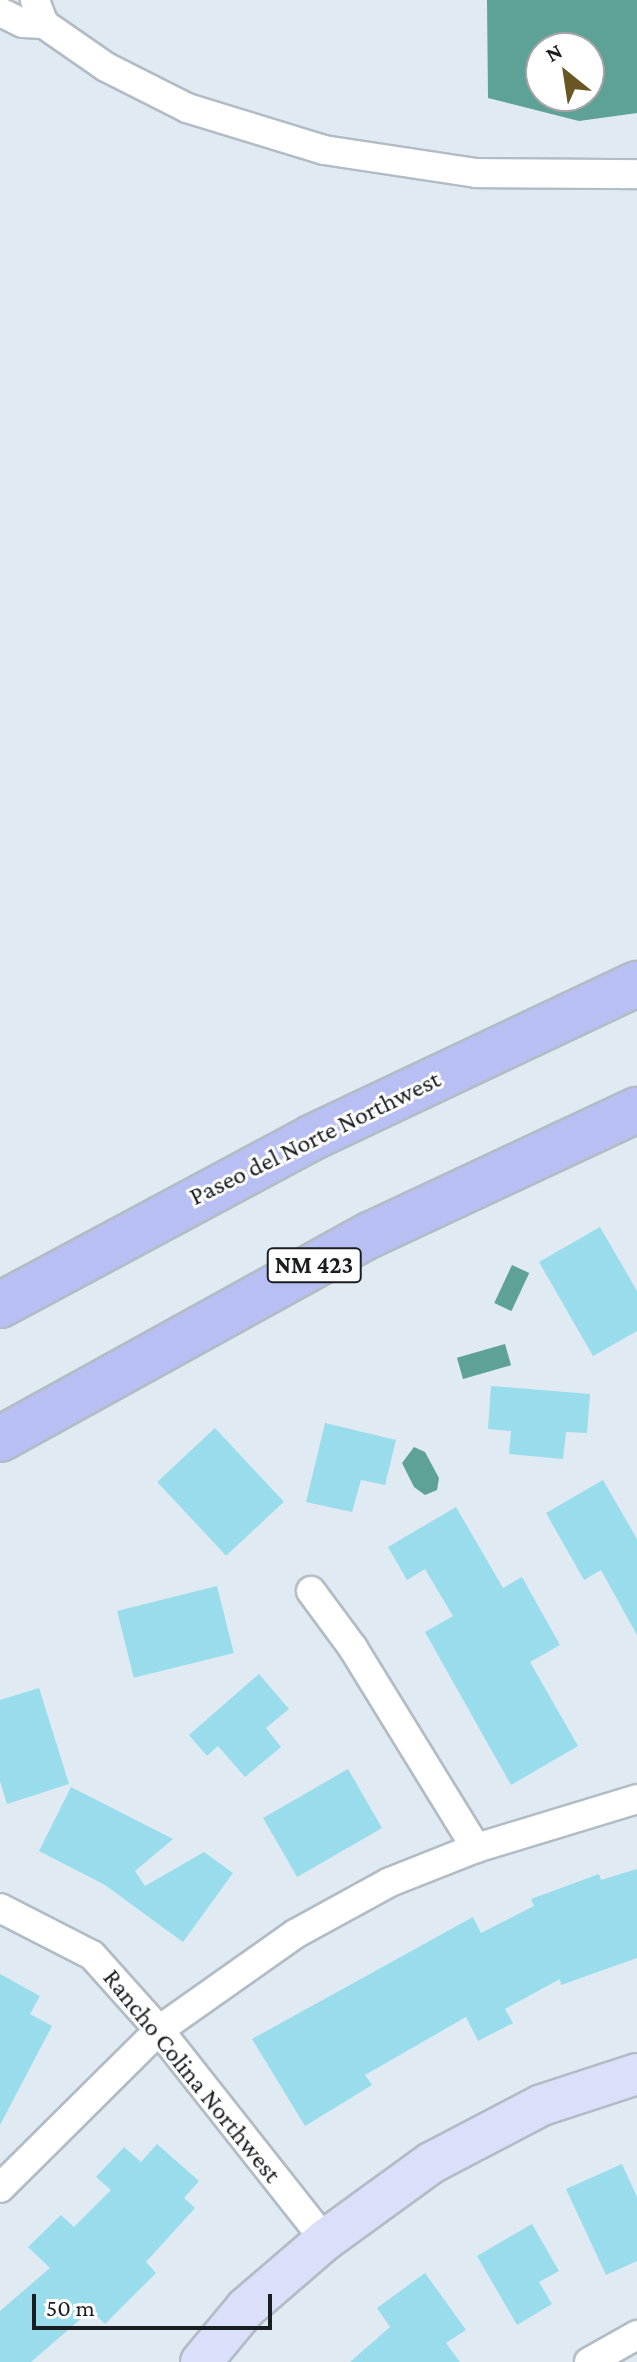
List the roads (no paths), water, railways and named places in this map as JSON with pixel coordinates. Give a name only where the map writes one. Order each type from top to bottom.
[{"type":"main road","name":"Paseo del Norte Northwest","points":[[0,1305],[282,1153],[637,984]]},
{"type":"main road","name":"NM 423","points":[[0,1439],[372,1234],[637,1110]]},
{"type":"street","points":[[0,12],[23,23],[40,12],[106,67],[187,108],[324,150],[476,173],[637,174]]},
{"type":"street","points":[[311,1591],[353,1648],[476,1848]]},
{"type":"street","points":[[0,2188],[159,2030],[295,1934],[390,1882],[476,1848],[637,1799]]},
{"type":"street","name":"Rancho Colina Northwest","points":[[0,1908],[92,1955],[159,2030],[325,2240]]},
{"type":"street","points":[[201,2362],[246,2308],[325,2240],[431,2163],[542,2105],[637,2074]]},
{"type":"street","points":[[589,2362],[637,2335]]}]
